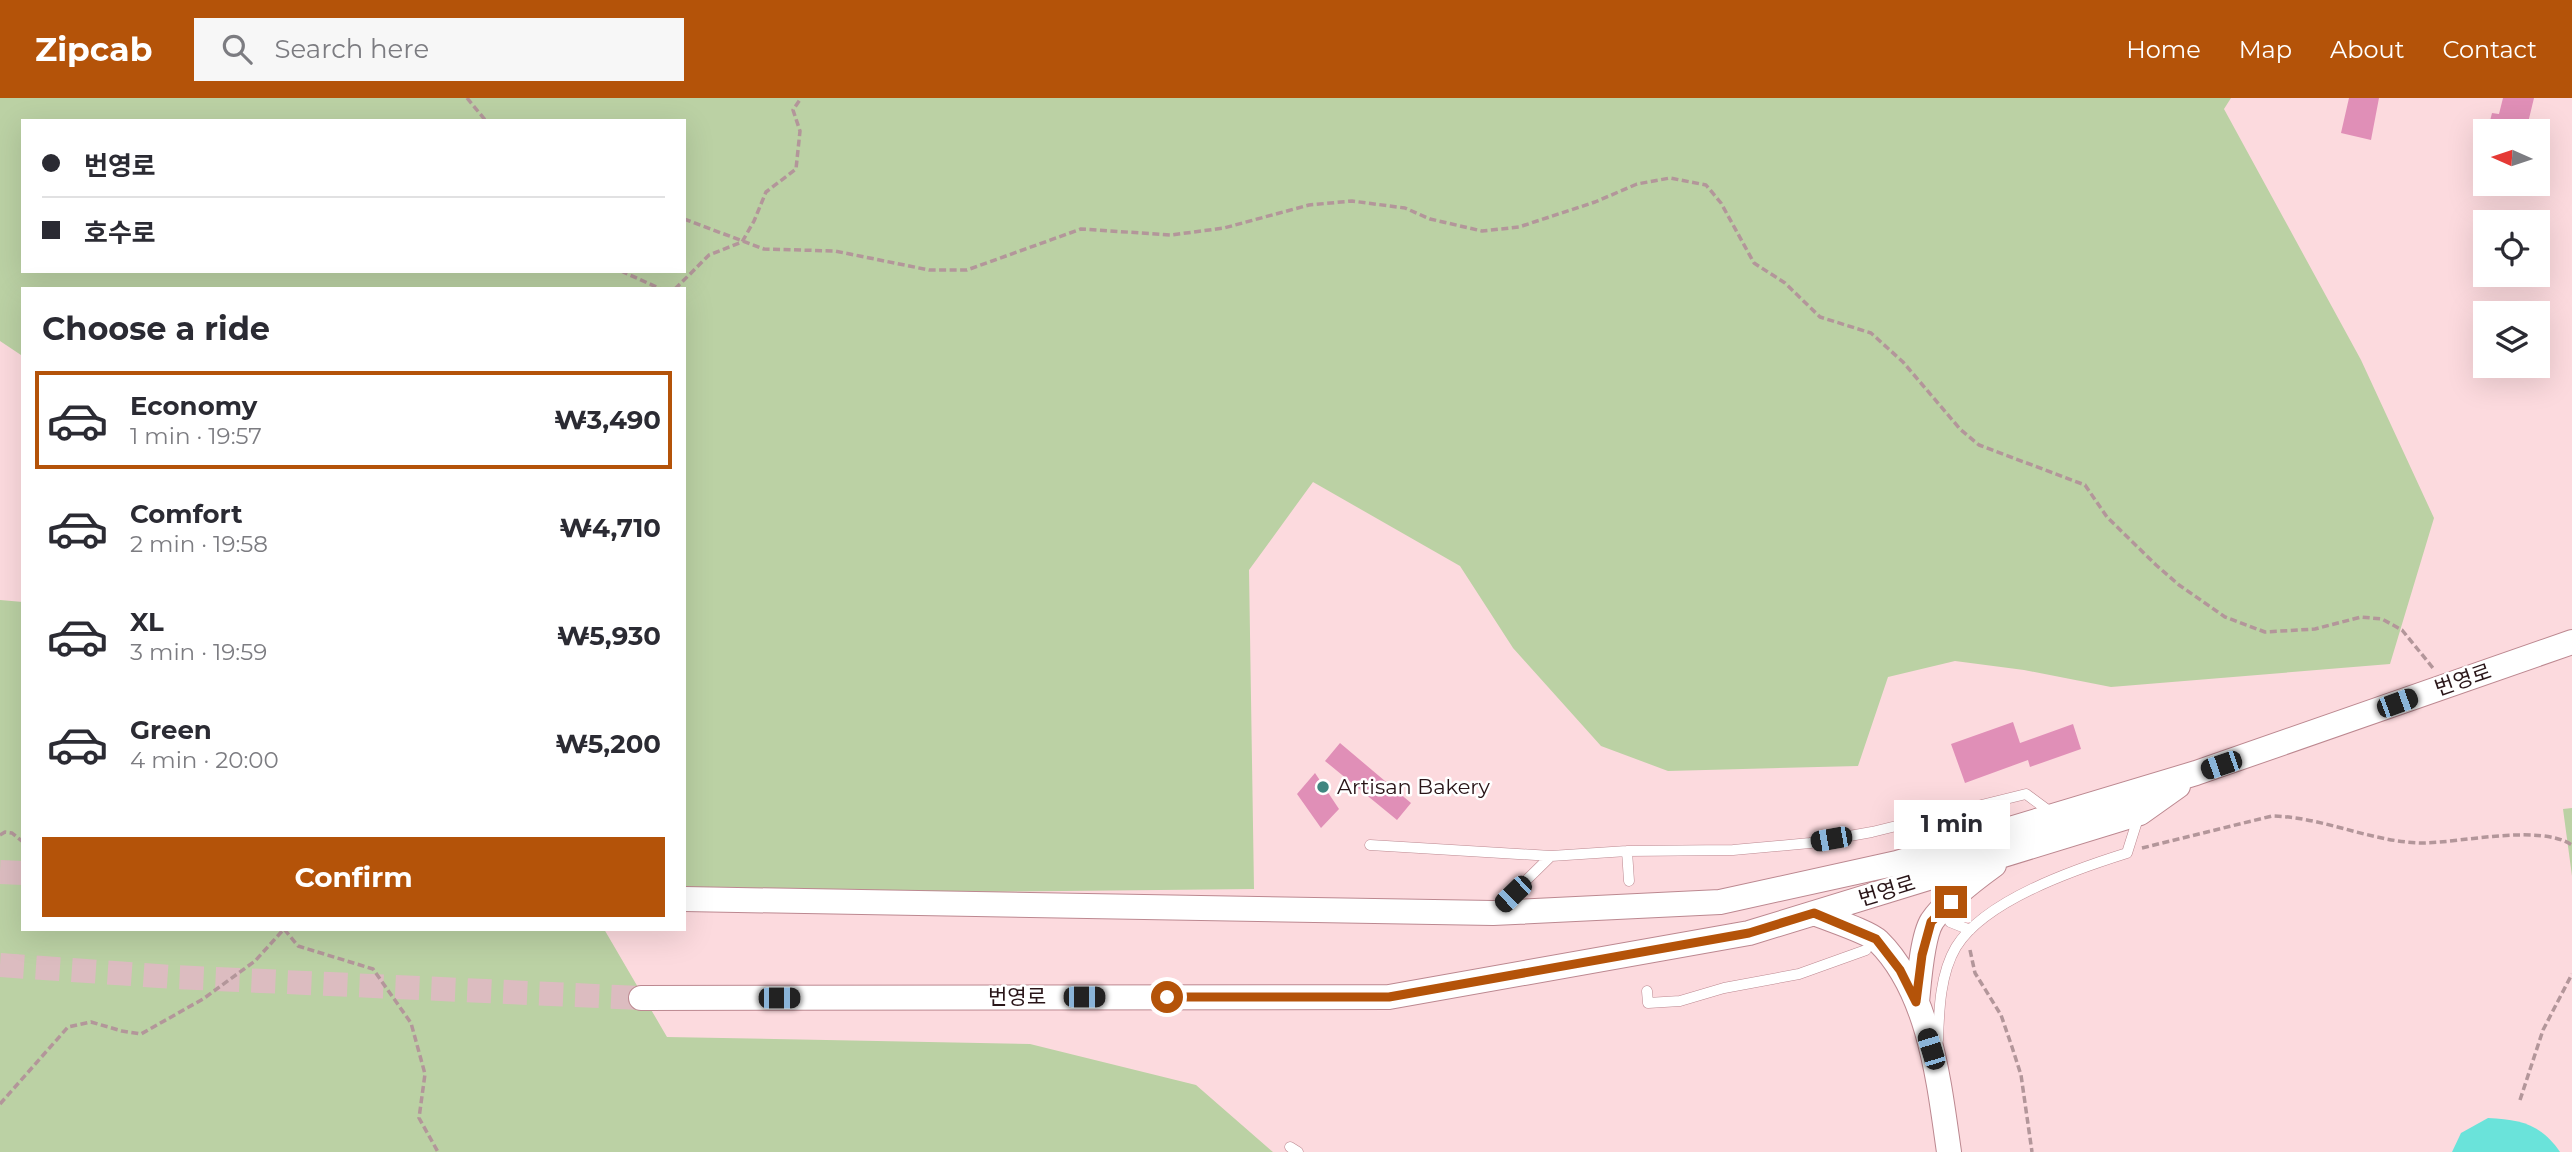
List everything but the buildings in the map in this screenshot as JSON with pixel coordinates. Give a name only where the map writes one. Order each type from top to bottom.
[{"type":"street","name":"번영로","points":[[686,899],[1493,913],[1720,902],[1897,863],[2196,774],[2572,642]]},
{"type":"street","name":"번영로","points":[[641,998],[1389,997],[1749,933],[2140,813],[2196,774]]},
{"type":"street","points":[[1916,1002],[1922,955],[1931,922],[1971,882],[2011,853]]},
{"type":"street","points":[[1814,913],[1876,939],[1900,970],[1916,1002],[1938,1073],[1949,1152]]},
{"type":"lane","points":[[1370,845],[1551,856],[1627,851],[1732,850],[1810,843],[1872,832],[2026,794],[2054,815]]},
{"type":"lane","points":[[1938,1073],[1942,983],[1956,947],[1970,930],[2011,897],[2127,853],[2140,813]]},
{"type":"lane","points":[[1627,851],[1629,881]]},
{"type":"lane","points":[[1493,913],[1551,856]]},
{"type":"lane","points":[[1950,922],[1970,930]]},
{"type":"lane","points":[[1647,991],[1648,1003],[1681,1001],[1724,988],[1799,974],[1866,950]]},
{"type":"path","points":[[467,98],[486,119]]},
{"type":"path","points":[[677,287],[709,255],[741,242],[754,221],[766,192],[796,169],[800,131],[793,110],[801,98]]},
{"type":"path","points":[[686,220],[764,249],[835,251],[929,270],[967,270],[1081,229],[1171,235],[1224,228],[1309,205],[1352,201],[1405,208],[1430,219],[1482,231],[1519,227],[1595,202],[1637,184],[1670,178],[1706,185],[1721,203],[1754,262],[1785,284],[1820,317],[1871,333],[1903,362],[1961,429],[1979,445],[2085,485],[2106,517],[2156,565],[2179,585],[2225,617],[2265,632],[2315,629],[2361,617],[2382,619],[2402,630],[2448,686]]},
{"type":"path","points":[[625,273],[657,287]]},
{"type":"path","points":[[2127,853],[2175,838],[2272,816],[2294,817],[2370,837],[2423,843],[2531,835],[2560,837],[2572,845]]},
{"type":"path","points":[[0,835],[5,832],[12,833],[21,840]]},
{"type":"path","points":[[1970,930],[1970,953],[1975,973],[2001,1015],[2021,1075],[2032,1152]]},
{"type":"path","points":[[0,1104],[68,1027],[91,1022],[141,1034],[203,999],[255,961],[282,931]]},
{"type":"path","points":[[286,931],[298,946],[373,969],[411,1023],[425,1074],[418,1118],[438,1152]]},
{"type":"path","points":[[2520,1100],[2543,1030],[2572,974]]},
{"type":"green space","points":[[0,98],[2231,98],[2224,109],[2361,360],[2434,518],[2390,664],[2111,687],[2024,670],[1955,661],[1888,677],[1858,766],[1668,771],[1601,746],[1513,648],[1460,566],[1313,482],[1249,570],[1254,889],[686,895],[686,287],[21,287],[21,355],[0,341]]},
{"type":"green space","points":[[0,600],[21,602],[21,931],[605,931],[667,1037],[1030,1044],[1196,1085],[1273,1152],[0,1152]]},
{"type":"green space","points":[[2572,808],[2572,876],[2563,809]]},
{"type":"water","points":[[2488,1118],[2520,1122],[2537,1129],[2560,1152],[2452,1152],[2461,1133]]},
{"type":"tunnel","points":[[0,872],[21,873]]},
{"type":"tunnel","points":[[0,965],[173,977],[641,998]]},
{"type":"place","name":"Artisan Bakery","points":[[1323,787]]},
{"type":"route","points":[[1167,997],[1389,997],[1749,933],[1814,913],[1876,939],[1900,970],[1916,1002],[1922,955],[1931,922],[1951,902]]}]
